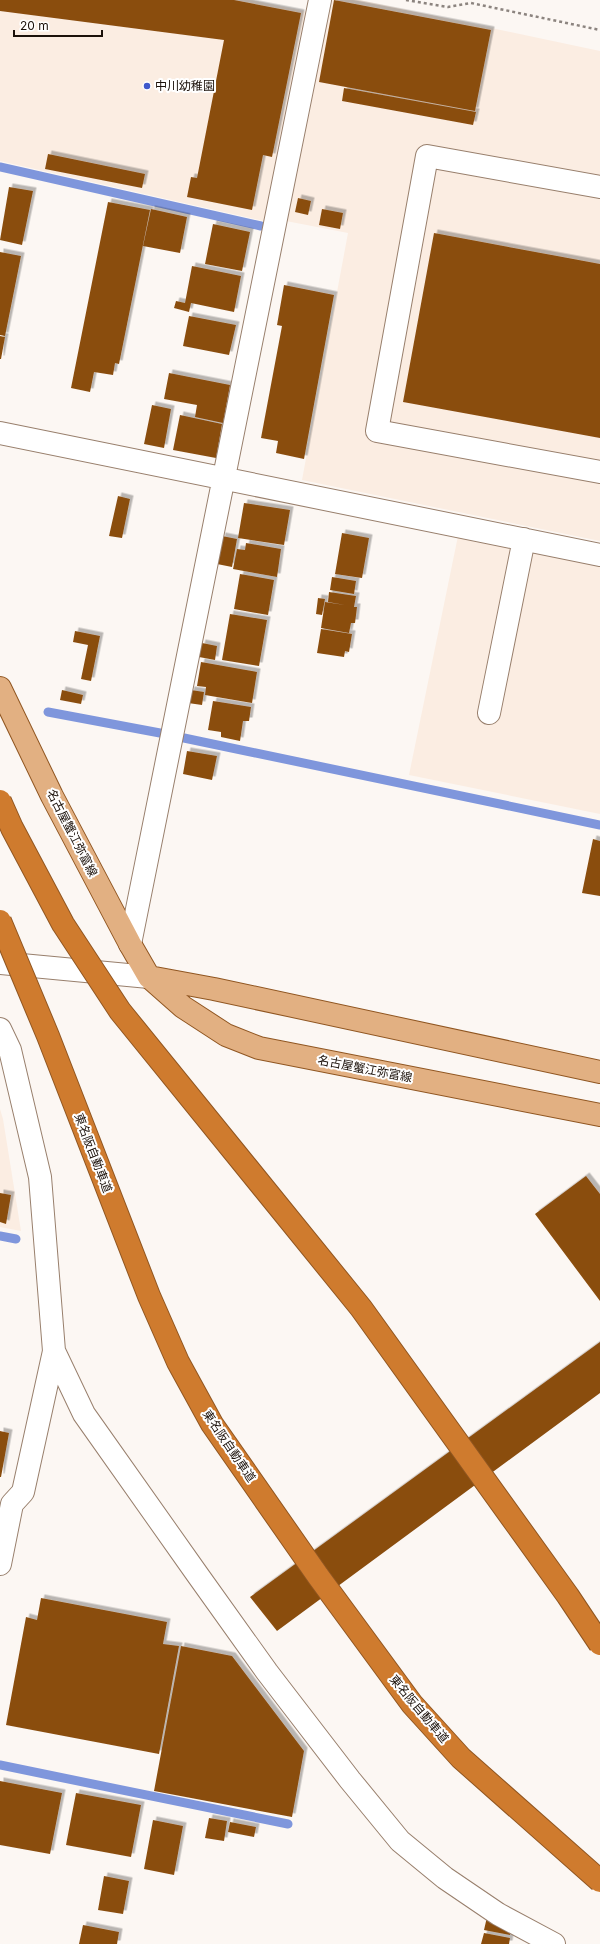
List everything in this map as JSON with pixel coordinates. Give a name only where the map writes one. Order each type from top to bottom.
[{"type":"highway","points":[[0,801],[12,828],[63,924],[120,1011],[361,1308],[568,1596],[600,1644]]},
{"type":"highway","name":"東名阪自動車道","points":[[0,921],[48,1036],[149,1296],[178,1362],[212,1424],[318,1576],[412,1704],[461,1758],[600,1881]]},
{"type":"main road","name":"名古屋蟹江弥富線","points":[[0,688],[52,796],[130,944],[149,977],[183,1007],[226,1035],[259,1048],[600,1115]]},
{"type":"main road","points":[[149,977],[214,988],[600,1072]]},
{"type":"street","points":[[130,944],[320,0]]},
{"type":"street","points":[[600,187],[427,156],[377,431],[600,472]]},
{"type":"street","points":[[0,433],[600,555]]},
{"type":"street","points":[[488,713],[524,540]]},
{"type":"street","points":[[0,963],[149,977]]},
{"type":"street","points":[[0,1028],[10,1050],[40,1177],[54,1351],[23,1492],[6,1503],[0,1564]]},
{"type":"street","points":[[54,1351],[84,1414],[267,1672],[350,1780],[400,1841],[445,1878],[498,1914],[554,1944]]},
{"type":"path","points":[[406,0],[448,7],[471,3],[600,30]]},
{"type":"shaded area","name":"中川幼稚園","points":[[0,0],[249,0],[308,12],[268,222],[0,161]]},
{"type":"shaded area","points":[[330,0],[360,0],[600,51],[600,541],[302,480],[348,233],[286,221]]},
{"type":"shaded area","points":[[458,536],[600,565],[600,814],[409,775]]},
{"type":"shaded area","points":[[0,1109],[3,1119],[21,1231],[0,1227]]},
{"type":"building","points":[[0,0],[234,0],[301,13],[272,157],[263,155],[252,210],[187,197],[191,177],[197,178],[224,40],[0,11]]},
{"type":"building","points":[[334,0],[491,30],[475,111],[319,82]]},
{"type":"building","points":[[344,88],[476,112],[473,125],[342,101]]},
{"type":"building","points":[[48,154],[145,174],[142,188],[45,169]]},
{"type":"building","points":[[9,187],[33,191],[22,245],[0,240]]},
{"type":"building","points":[[298,198],[311,201],[308,215],[295,212]]},
{"type":"building","points":[[108,202],[150,210],[119,364],[115,363],[113,375],[94,372],[90,392],[71,388]]},
{"type":"building","points":[[151,209],[187,217],[180,253],[143,246]]},
{"type":"building","points":[[322,209],[343,213],[340,229],[319,225]]},
{"type":"building","points":[[213,224],[250,232],[242,271],[205,264]]},
{"type":"building","points":[[434,233],[600,264],[600,438],[403,402]]},
{"type":"building","points":[[0,252],[21,256],[5,336],[0,335]]},
{"type":"building","points":[[192,266],[241,276],[234,312],[191,303],[189,312],[174,308],[176,301],[185,303]]},
{"type":"building","points":[[284,285],[334,295],[304,459],[276,453],[278,441],[261,438],[282,326],[277,325]]},
{"type":"building","points":[[189,316],[236,325],[229,355],[183,346]]},
{"type":"building","points":[[0,336],[5,337],[1,359],[0,359]]},
{"type":"building","points":[[169,373],[230,385],[223,423],[195,417],[197,405],[164,399]]},
{"type":"building","points":[[152,405],[171,409],[164,448],[144,444]]},
{"type":"building","points":[[180,415],[222,424],[216,458],[173,450]]},
{"type":"building","points":[[118,496],[130,499],[122,538],[109,536]]},
{"type":"building","points":[[244,503],[290,510],[284,545],[238,538]]},
{"type":"building","points":[[342,533],[369,538],[362,578],[335,574]]},
{"type":"building","points":[[222,536],[237,539],[232,567],[217,564]]},
{"type":"building","points":[[246,543],[281,549],[277,577],[233,569],[237,549],[245,550]]},
{"type":"building","points":[[240,574],[274,580],[268,615],[234,609]]},
{"type":"building","points":[[332,577],[356,581],[354,594],[330,590]]},
{"type":"building","points":[[329,592],[356,596],[354,607],[357,607],[355,623],[351,623],[349,633],[321,628],[325,602],[345,605],[328,602]]},
{"type":"building","points":[[318,598],[325,599],[322,615],[316,614]]},
{"type":"building","points":[[230,614],[267,620],[259,666],[222,660]]},
{"type":"building","points":[[321,629],[352,634],[349,652],[345,651],[344,657],[317,653]]},
{"type":"building","points":[[75,631],[100,636],[91,681],[81,679],[88,645],[73,642]]},
{"type":"building","points":[[202,643],[217,646],[215,660],[199,657]]},
{"type":"building","points":[[201,662],[257,672],[252,703],[205,695],[206,687],[197,686]]},
{"type":"building","points":[[62,690],[83,695],[81,704],[60,700]]},
{"type":"building","points":[[191,690],[204,692],[202,705],[188,703]]},
{"type":"building","points":[[213,701],[251,707],[249,721],[243,721],[240,741],[221,737],[221,732],[208,730]]},
{"type":"building","points":[[187,751],[217,756],[212,780],[183,774]]},
{"type":"building","points":[[593,839],[600,841],[600,896],[582,893]]},
{"type":"building","points":[[586,1176],[600,1194],[600,1301],[535,1214]]},
{"type":"building","points":[[0,1193],[11,1195],[6,1224],[0,1222]]},
{"type":"building","points":[[600,1342],[600,1393],[277,1631],[250,1597]]},
{"type":"building","points":[[0,1431],[9,1433],[1,1477],[0,1477]]},
{"type":"building","points":[[41,1598],[167,1622],[163,1644],[179,1646],[159,1754],[6,1725],[26,1617],[37,1620]]},
{"type":"building","points":[[181,1646],[232,1656],[304,1751],[292,1817],[154,1791]]},
{"type":"building","points":[[0,1781],[62,1793],[50,1854],[0,1845]]},
{"type":"building","points":[[76,1793],[141,1805],[131,1857],[66,1845]]},
{"type":"building","points":[[209,1818],[227,1821],[224,1841],[205,1838]]},
{"type":"building","points":[[153,1820],[183,1826],[174,1875],[144,1869]]},
{"type":"building","points":[[230,1822],[256,1827],[254,1837],[228,1832]]},
{"type":"building","points":[[104,1876],[129,1881],[123,1914],[98,1910]]},
{"type":"building","points":[[487,1917],[511,1931],[510,1935],[484,1930]]},
{"type":"building","points":[[83,1925],[119,1932],[117,1944],[79,1944]]},
{"type":"building","points":[[484,1933],[510,1938],[509,1944],[481,1944]]},
{"type":"waterway","points":[[0,167],[261,226]]},
{"type":"waterway","points":[[48,712],[160,733]]},
{"type":"waterway","points":[[184,738],[600,825]]},
{"type":"waterway","points":[[0,1236],[16,1239]]},
{"type":"waterway","points":[[0,1765],[288,1824]]},
{"type":"place","name":"中川幼稚園","points":[[147,86]]}]
